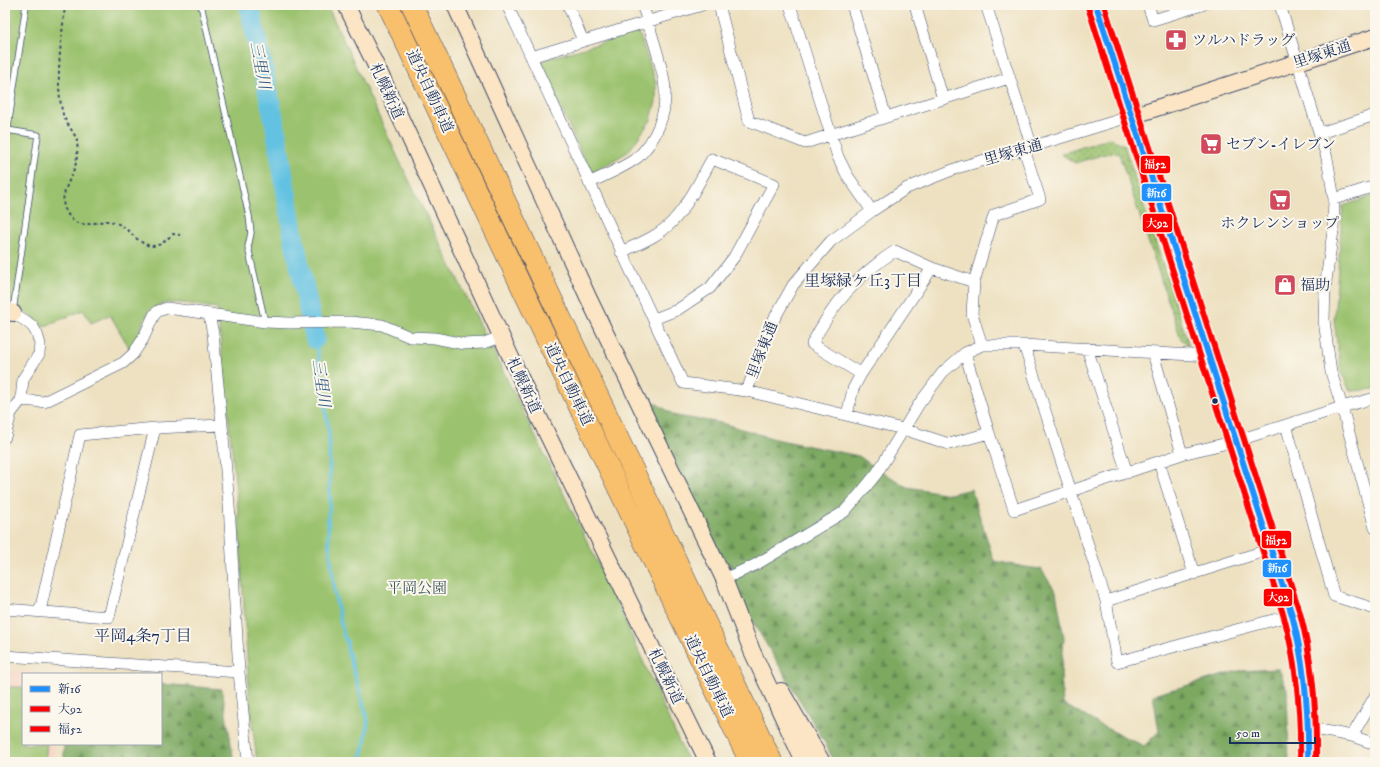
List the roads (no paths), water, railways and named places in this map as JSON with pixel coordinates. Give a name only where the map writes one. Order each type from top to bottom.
[{"type":"highway","name":"道央自動車道","points":[[388,5],[750,762]]},
{"type":"highway","name":"道央自動車道","points":[[412,5],[772,762]]},
{"type":"street","name":"札幌新道","points":[[346,5],[383,80],[542,425],[708,762]]},
{"type":"street","points":[[455,5],[588,297],[724,579],[752,651],[804,762]]},
{"type":"street","points":[[507,5],[683,383],[747,391],[903,429],[949,444],[989,433]]},
{"type":"street","points":[[568,5],[584,41]]},
{"type":"street","points":[[589,183],[620,168],[637,157],[652,141],[660,122],[664,106],[665,90],[648,22],[642,5]]},
{"type":"street","points":[[531,57],[702,5]]},
{"type":"street","points":[[719,5],[749,121],[805,143],[1009,78]]},
{"type":"street","points":[[790,5],[830,136],[838,157],[847,175],[872,211]]},
{"type":"street","points":[[852,5],[886,117]]},
{"type":"street","points":[[915,5],[943,99]]},
{"type":"street","points":[[982,344],[972,314],[974,282],[994,215],[1040,199],[1009,78],[986,5]]},
{"type":"street","points":[[1096,5],[1292,615],[1300,644],[1305,675],[1309,728],[1308,762]]},
{"type":"street","points":[[1148,5],[1153,20],[1202,5]]},
{"type":"street","points":[[1280,5],[1327,158],[1334,199],[1333,231],[1325,288],[1324,320],[1331,372],[1375,528]]},
{"type":"street","name":"里塚東通","points":[[747,391],[768,330],[793,284],[831,241],[907,188],[960,167],[1132,116],[1375,37]]},
{"type":"street","points":[[1320,133],[1375,115]]},
{"type":"street","points":[[622,252],[655,235],[672,223],[686,204],[712,159],[774,184],[734,257],[710,288],[677,310],[654,320]]},
{"type":"street","points":[[1334,199],[1375,186]]},
{"type":"street","points":[[861,374],[812,344],[822,323],[839,300],[861,277],[884,258],[894,251],[932,268],[974,282]]},
{"type":"street","points":[[847,415],[853,389],[861,374],[932,268]]},
{"type":"street","points":[[21,400],[44,402],[123,363],[133,354],[158,311],[166,308],[265,322],[289,323],[326,321],[382,325],[410,337],[435,338],[464,344],[484,343],[501,337]]},
{"type":"street","points":[[5,437],[11,413],[21,400],[23,379],[39,354],[40,344],[33,327],[26,321],[9,312]]},
{"type":"street","points":[[209,315],[213,334],[222,425],[239,672],[248,762]]},
{"type":"street","points":[[724,579],[755,565],[844,512],[877,473],[919,404],[943,372],[965,353],[982,344],[1087,348],[1208,356]]},
{"type":"street","points":[[1024,345],[1106,601],[1117,662],[1292,615]]},
{"type":"street","points":[[1087,348],[1127,473]]},
{"type":"street","points":[[965,353],[1014,510],[1182,454],[1236,441],[1375,398]]},
{"type":"street","points":[[1153,353],[1182,454]]},
{"type":"street","points":[[40,611],[80,435],[155,428],[222,425]]},
{"type":"street","points":[[1286,425],[1334,596],[1375,608]]},
{"type":"street","points":[[5,609],[109,617],[155,428]]},
{"type":"street","points":[[1159,462],[1194,574]]},
{"type":"street","points":[[1106,601],[1271,549]]},
{"type":"street","points":[[752,651],[778,685],[822,762]]},
{"type":"street","points":[[5,656],[239,672]]},
{"type":"street","points":[[1352,736],[1375,696]]},
{"type":"street","points":[[1309,728],[1352,736],[1375,744]]},
{"type":"lane","points":[[5,147],[26,5]]},
{"type":"lane","points":[[201,5],[249,216],[251,232],[248,247],[265,322]]},
{"type":"lane","points":[[7,130],[38,135],[9,312]]},
{"type":"waterway","name":"三里川","points":[[249,5],[275,124],[293,234],[315,339]]},
{"type":"waterway","name":"三里川","points":[[315,339],[329,434],[330,503],[328,517],[329,543],[335,595],[344,637],[347,642],[347,648],[368,720],[364,749],[359,762]]},
{"type":"place","name":"ツルハドラッグ","points":[[1176,40]]},
{"type":"place","name":"セブン-イレブン","points":[[1211,144]]},
{"type":"place","name":"ホクレンショップ","points":[[1280,200]]},
{"type":"place","name":"福助","points":[[1285,285]]},
{"type":"district","name":"里塚緑ケ丘3丁目","points":[[863,280]]},
{"type":"district","name":"平岡4条7丁目","points":[[143,635]]},
{"type":"park label","name":"平岡公園","points":[[417,588]]}]
